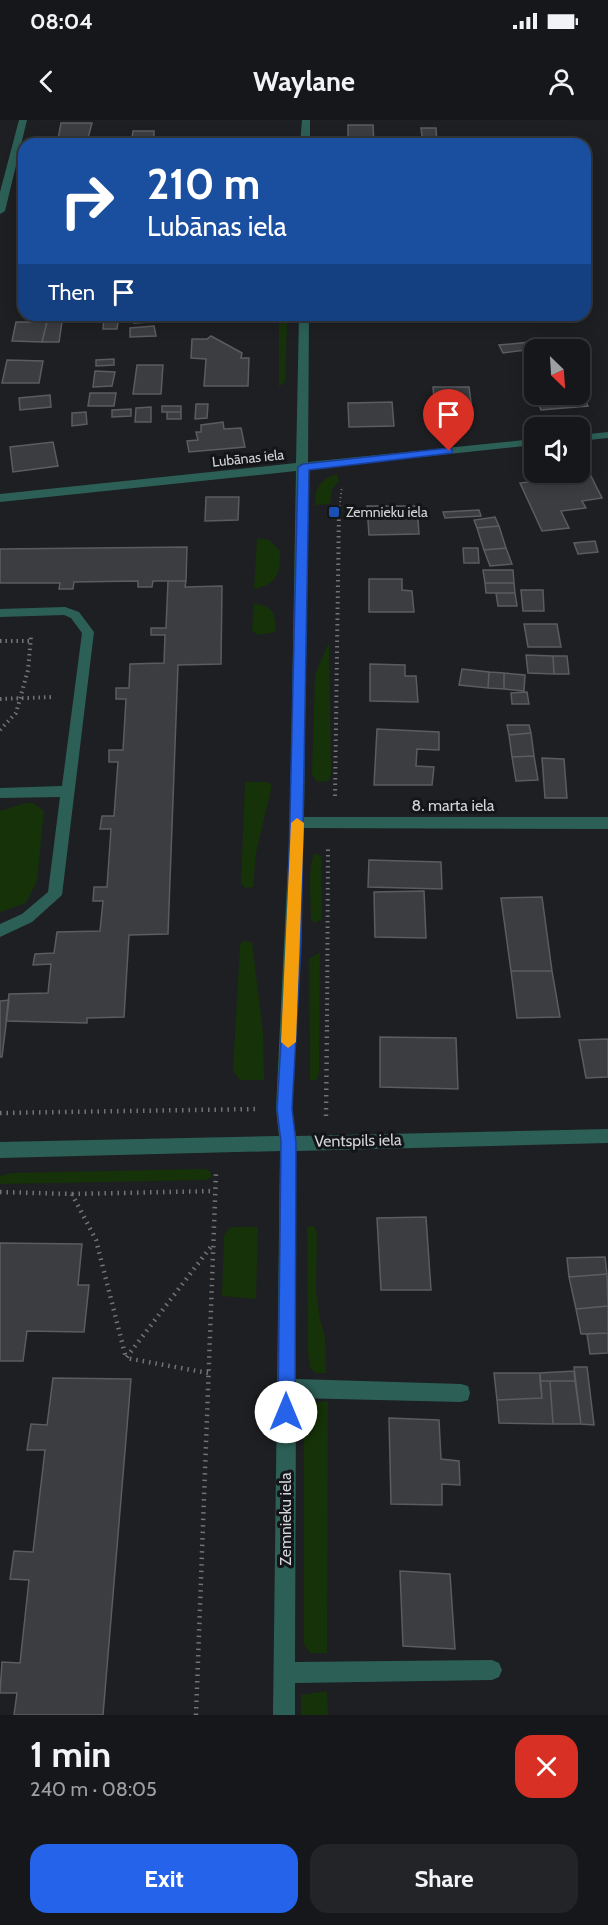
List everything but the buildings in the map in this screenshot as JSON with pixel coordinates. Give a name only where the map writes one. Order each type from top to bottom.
[{"type":"street","points":[[18,138],[23,120]]},
{"type":"street","points":[[305,138],[306,120]]},
{"type":"street","points":[[0,211],[18,140]]},
{"type":"street","name":"Zemnieku iela","points":[[284,1715],[288,1142],[285,1109],[294,945],[297,822],[304,321]]},
{"type":"street","points":[[590,437],[608,435]]},
{"type":"street","name":"Lubānas iela","points":[[0,498],[524,443]]},
{"type":"street","points":[[0,613],[64,611],[75,615],[88,632],[55,895],[27,918],[0,931]]},
{"type":"street","points":[[0,793],[69,791]]},
{"type":"street","name":"8. marta iela","points":[[297,822],[608,823]]},
{"type":"street","name":"Ventspils iela","points":[[0,1150],[608,1136]]},
{"type":"street","points":[[286,1388],[461,1393]]},
{"type":"street","points":[[284,1673],[492,1670]]},
{"type":"path","points":[[0,730],[16,713],[28,670],[33,612]]},
{"type":"path","points":[[0,641],[31,641]]},
{"type":"path","points":[[0,699],[80,696]]},
{"type":"path","points":[[0,1113],[285,1109]]},
{"type":"path","points":[[196,1715],[217,1144]]},
{"type":"path","points":[[0,1192],[72,1194],[215,1191]]},
{"type":"path","points":[[72,1194],[96,1240],[126,1358]]},
{"type":"path","points":[[126,1358],[213,1244]]},
{"type":"path","points":[[126,1358],[208,1373]]},
{"type":"green space","points":[[279,321],[287,321],[285,382],[279,387]]},
{"type":"green space","points":[[337,474],[339,481],[332,489],[330,504],[315,505],[320,485]]},
{"type":"green space","points":[[257,538],[269,540],[280,551],[280,559],[273,581],[254,589]]},
{"type":"green space","points":[[254,604],[266,606],[272,612],[276,632],[258,635],[252,631]]},
{"type":"green space","points":[[329,642],[331,774],[329,781],[317,782],[312,775],[315,675]]},
{"type":"green space","points":[[245,782],[267,782],[272,785],[256,853],[253,887],[246,888],[241,884]]},
{"type":"green space","points":[[33,803],[44,811],[37,881],[26,903],[0,912],[0,811]]},
{"type":"green space","points":[[315,853],[321,856],[322,919],[314,923],[311,919],[310,884],[311,866]]},
{"type":"green space","points":[[242,941],[252,942],[263,1033],[264,1080],[240,1080],[233,1071]]},
{"type":"green space","points":[[320,952],[319,1072],[317,1080],[310,1080],[309,959]]},
{"type":"green space","points":[[205,1169],[211,1172],[212,1177],[205,1180],[0,1184],[0,1176],[12,1173]]},
{"type":"green space","points":[[314,1226],[317,1233],[316,1291],[325,1337],[326,1373],[316,1373],[310,1368],[308,1353],[307,1227]]},
{"type":"green space","points":[[258,1227],[256,1299],[222,1296],[224,1236],[228,1229]]},
{"type":"green space","points":[[328,1401],[327,1653],[310,1653],[304,1644],[304,1418],[313,1405]]},
{"type":"green space","points":[[327,1691],[328,1715],[301,1715],[301,1695]]},
{"type":"slow traffic","points":[[288,1042],[294,945],[297,823]]},
{"type":"place","name":"Zemnieku iela","points":[[334,512]]},
{"type":"route","points":[[286,1412],[288,1142],[285,1109],[297,843],[303,467],[449,451]]}]
